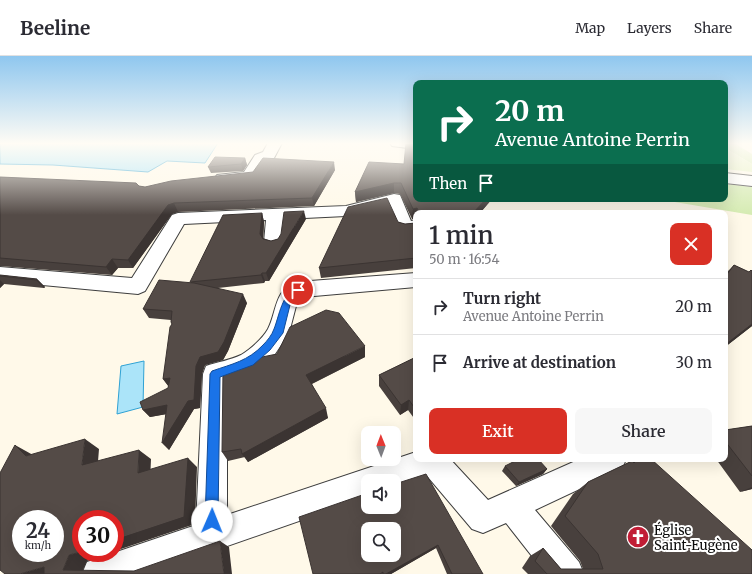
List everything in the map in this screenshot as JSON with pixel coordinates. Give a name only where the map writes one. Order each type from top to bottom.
[{"type":"street","points":[[212,180],[249,176],[254,167]]},
{"type":"street","points":[[728,178],[752,181]]},
{"type":"street","points":[[0,274],[138,286],[178,219],[346,211],[394,198],[404,227],[413,226]]},
{"type":"street","points":[[273,242],[276,214]]},
{"type":"street","points":[[211,535],[215,374],[250,362],[267,347],[278,333],[286,304],[298,290],[413,280]]},
{"type":"street","points":[[393,474],[430,462]]},
{"type":"street","points":[[434,462],[483,518],[605,462]]},
{"type":"street","points":[[99,574],[361,484]]},
{"type":"street","points":[[511,505],[567,574]]},
{"type":"green space","points":[[728,167],[752,167],[752,172],[728,169]]},
{"type":"green space","points":[[728,184],[752,187],[752,215],[675,202],[728,202]]},
{"type":"water","points":[[82,167],[156,167],[148,172]]},
{"type":"water","points":[[144,361],[143,407],[117,414],[121,366]]},
{"type":"building","points":[[256,167],[331,167],[312,198],[174,203],[168,205],[128,260],[112,259],[106,267],[0,258],[0,177],[136,183],[139,186],[145,187],[171,181],[253,172]]},
{"type":"building","points":[[367,167],[413,167],[413,202],[483,202],[476,210],[418,210],[417,208],[413,209],[401,183],[394,183],[355,192]]},
{"type":"building","points":[[387,198],[398,222],[405,224],[413,223],[413,258],[319,268],[348,207]]},
{"type":"building","points":[[304,211],[266,273],[262,273],[261,275],[190,282],[223,215],[262,213],[260,234],[263,239],[271,241],[278,239],[281,234],[284,212]]},
{"type":"building","points":[[734,265],[749,272],[751,270],[752,271],[752,324],[728,343],[728,273]]},
{"type":"building","points":[[0,275],[37,279],[36,280]]},
{"type":"building","points":[[159,280],[194,283],[243,294],[224,342],[218,352],[200,357],[196,366],[194,400],[188,401],[162,443],[167,405],[143,410],[140,402],[168,388],[170,378],[163,379],[170,327],[172,324],[172,311],[143,309]]},
{"type":"building","points":[[326,310],[339,313],[365,346],[306,375],[326,408],[242,454],[241,449],[222,452],[223,371],[257,358],[277,354],[290,327]]},
{"type":"building","points":[[413,358],[413,406],[409,400],[401,405],[379,375]]},
{"type":"building","points":[[752,426],[752,476],[728,445],[728,430]]},
{"type":"building","points":[[85,439],[82,465],[139,450],[138,473],[188,458],[184,517],[124,537],[124,510],[72,510],[72,554],[69,555],[63,570],[134,571],[220,541],[224,574],[44,574],[44,567],[20,574],[5,574],[0,570],[0,473],[15,445],[26,456]]},
{"type":"building","points":[[513,462],[541,462],[547,469],[519,482],[505,466]]},
{"type":"building","name":"Église Saint-Eugène","points":[[630,462],[654,462],[752,550],[752,574],[547,574],[535,561],[543,548],[561,569],[603,569],[598,554],[565,516],[588,482]]},
{"type":"building","points":[[426,474],[483,574],[452,574],[438,545],[386,574],[383,574],[383,572],[380,574],[313,574],[299,517],[361,495],[361,514],[401,514],[401,482]]},
{"type":"place","name":"Église Saint-Eugène","points":[[638,537]]},
{"type":"route","points":[[212,521],[215,374],[250,362],[267,347],[278,333],[286,304],[298,290]]}]
